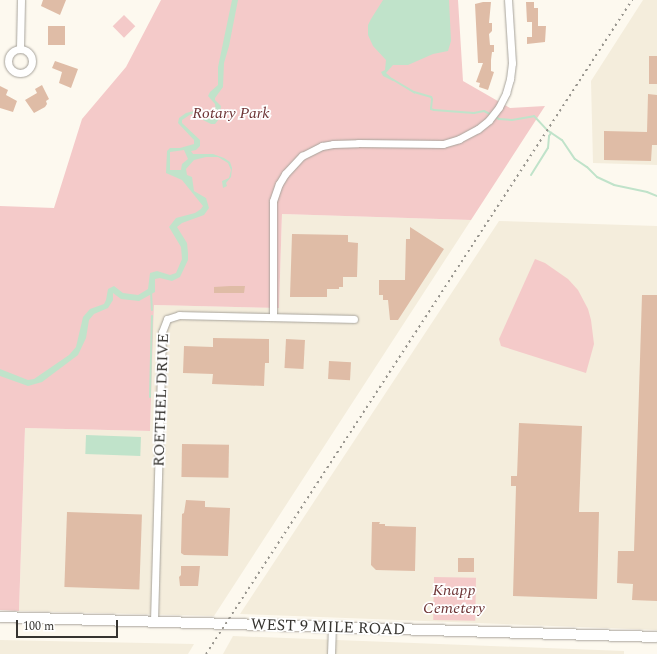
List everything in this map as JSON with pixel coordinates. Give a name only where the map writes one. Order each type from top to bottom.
[{"type":"street","points":[[20,0],[20,48]]},
{"type":"street","points":[[273,317],[273,201],[279,184],[293,164],[312,150],[334,144],[442,144],[468,134],[489,120],[495,113],[506,92],[512,71],[508,0]]},
{"type":"street","name":"ROETHEL DRIVE","points":[[154,621],[162,339],[164,325],[168,319],[179,315],[354,320]]},
{"type":"street","name":"WEST 9 MILE ROAD","points":[[0,617],[657,637]]},
{"type":"street","points":[[331,654],[332,628]]},
{"type":"shaded area","points":[[232,0],[238,0],[224,63],[223,87],[215,98],[221,106],[219,119],[215,124],[211,124],[191,114],[182,120],[182,123],[200,140],[200,146],[196,150],[191,151],[193,154],[213,154],[230,162],[232,168],[231,177],[226,183],[227,186],[223,188],[222,181],[229,178],[231,170],[228,163],[218,157],[206,157],[194,160],[186,169],[187,175],[192,177],[194,191],[206,198],[209,208],[204,215],[182,223],[177,227],[187,243],[188,253],[188,260],[180,277],[172,281],[160,278],[155,279],[155,292],[139,301],[121,299],[113,293],[113,300],[108,308],[94,314],[89,320],[86,338],[78,355],[42,382],[28,386],[0,376],[0,369],[28,380],[34,379],[69,355],[76,347],[83,317],[90,309],[104,304],[108,289],[114,286],[123,293],[138,295],[148,289],[150,273],[157,271],[170,275],[176,273],[182,259],[181,247],[169,227],[176,218],[195,213],[203,206],[182,180],[166,173],[167,151],[170,148],[180,148],[194,144],[194,140],[178,123],[179,118],[186,113],[194,111],[212,118],[216,116],[215,104],[208,96],[210,92],[218,85],[218,67]],"holes":[[[184,150],[188,159],[182,164],[181,170],[170,170],[170,152]]]},
{"type":"shaded area","points":[[383,0],[449,0],[451,41],[448,51],[433,54],[408,65],[393,65],[386,73],[394,80],[393,81],[383,76],[381,72],[385,70],[386,60],[373,46],[368,35],[368,25]]},
{"type":"shaded area","points":[[643,0],[657,0],[657,165],[593,163],[591,81]]},
{"type":"shaded area","points":[[282,214],[471,220],[214,616],[19,611],[25,428],[150,431],[154,305],[279,308]]},
{"type":"shaded area","points":[[499,221],[657,226],[657,630],[240,614]]},
{"type":"shaded area","points":[[86,435],[141,437],[140,456],[85,454]]},
{"type":"shaded area","points":[[233,636],[624,651],[624,654],[223,654]]},
{"type":"shaded area","points":[[0,640],[194,644],[188,654],[0,654]]},
{"type":"green space","name":"Rotary Park","points":[[161,0],[458,0],[463,81],[510,108],[545,106],[471,220],[282,214],[279,308],[154,305],[150,431],[25,428],[19,611],[0,610],[0,206],[54,208],[82,119],[126,67]]},
{"type":"green space","points":[[124,15],[135,26],[124,38],[113,26]]},
{"type":"green space","points":[[535,259],[545,263],[568,279],[578,290],[588,309],[594,344],[586,373],[501,346],[499,339]]},
{"type":"green space","name":"Knapp Cemetery","points":[[434,577],[476,578],[475,621],[433,620]]},
{"type":"building","points":[[43,0],[66,0],[60,15],[41,6]]},
{"type":"building","points":[[491,2],[489,23],[492,23],[492,31],[489,34],[490,45],[494,45],[494,52],[492,52],[491,60],[491,71],[494,72],[488,90],[479,87],[480,83],[476,82],[483,63],[478,63],[475,4]]},
{"type":"building","points":[[526,2],[534,2],[534,8],[538,8],[538,26],[546,26],[545,42],[527,44],[527,37],[532,37],[532,22],[527,22]]},
{"type":"building","points":[[48,26],[65,26],[65,45],[48,45]]},
{"type":"building","points":[[649,56],[657,56],[657,84],[649,84]]},
{"type":"building","points":[[55,61],[78,69],[71,88],[59,83],[62,72],[52,68]]},
{"type":"building","points":[[42,85],[49,99],[46,101],[47,104],[45,107],[34,113],[25,100],[37,93],[35,89]]},
{"type":"building","points":[[0,86],[8,90],[6,95],[17,101],[13,112],[0,108]]},
{"type":"building","points":[[648,94],[657,95],[657,145],[652,145],[651,161],[604,160],[604,131],[647,132]]},
{"type":"building","points":[[410,227],[444,249],[398,320],[390,320],[388,300],[383,300],[383,295],[379,295],[379,280],[405,280],[406,239],[410,239]]},
{"type":"building","points":[[292,234],[348,235],[348,242],[358,243],[357,277],[343,277],[343,287],[339,287],[339,289],[327,289],[327,297],[290,297]]},
{"type":"building","points":[[245,286],[244,293],[214,293],[214,287]]},
{"type":"building","points":[[642,295],[657,295],[657,601],[632,600],[633,584],[617,583],[618,551],[634,551]]},
{"type":"building","points":[[213,338],[269,339],[269,363],[265,363],[264,386],[212,384],[213,374],[183,373],[184,346],[213,347]]},
{"type":"building","points":[[286,339],[305,340],[303,369],[284,368]]},
{"type":"building","points":[[329,361],[351,362],[350,380],[328,379]]},
{"type":"building","points":[[519,423],[582,426],[579,512],[599,512],[597,599],[513,596],[516,486],[511,486],[511,476],[517,476]]},
{"type":"building","points":[[182,444],[229,445],[228,478],[181,477]]},
{"type":"building","points":[[186,500],[205,501],[205,507],[230,508],[228,556],[184,555],[181,553],[182,514],[184,513]]},
{"type":"building","points":[[67,512],[142,515],[139,590],[64,587]]},
{"type":"building","points":[[372,522],[380,522],[379,524],[385,524],[385,526],[416,527],[415,571],[376,570],[371,565]]},
{"type":"building","points":[[458,558],[474,558],[474,572],[458,572]]},
{"type":"building","points":[[181,566],[200,566],[198,586],[180,586],[179,577],[181,575]]},
{"type":"waterway","points":[[392,79],[414,92],[431,97],[431,109],[474,113],[484,111],[490,114]]},
{"type":"waterway","points":[[494,116],[499,119],[512,120],[534,116],[547,130],[562,140],[575,159],[587,167],[597,177],[614,185],[647,192],[657,196]]},
{"type":"waterway","points":[[531,175],[548,148],[549,136],[551,133]]},
{"type":"waterway","points":[[151,292],[152,310]]},
{"type":"waterway","points":[[150,397],[152,316]]},
{"type":"railway","points":[[206,654],[632,0]]}]
